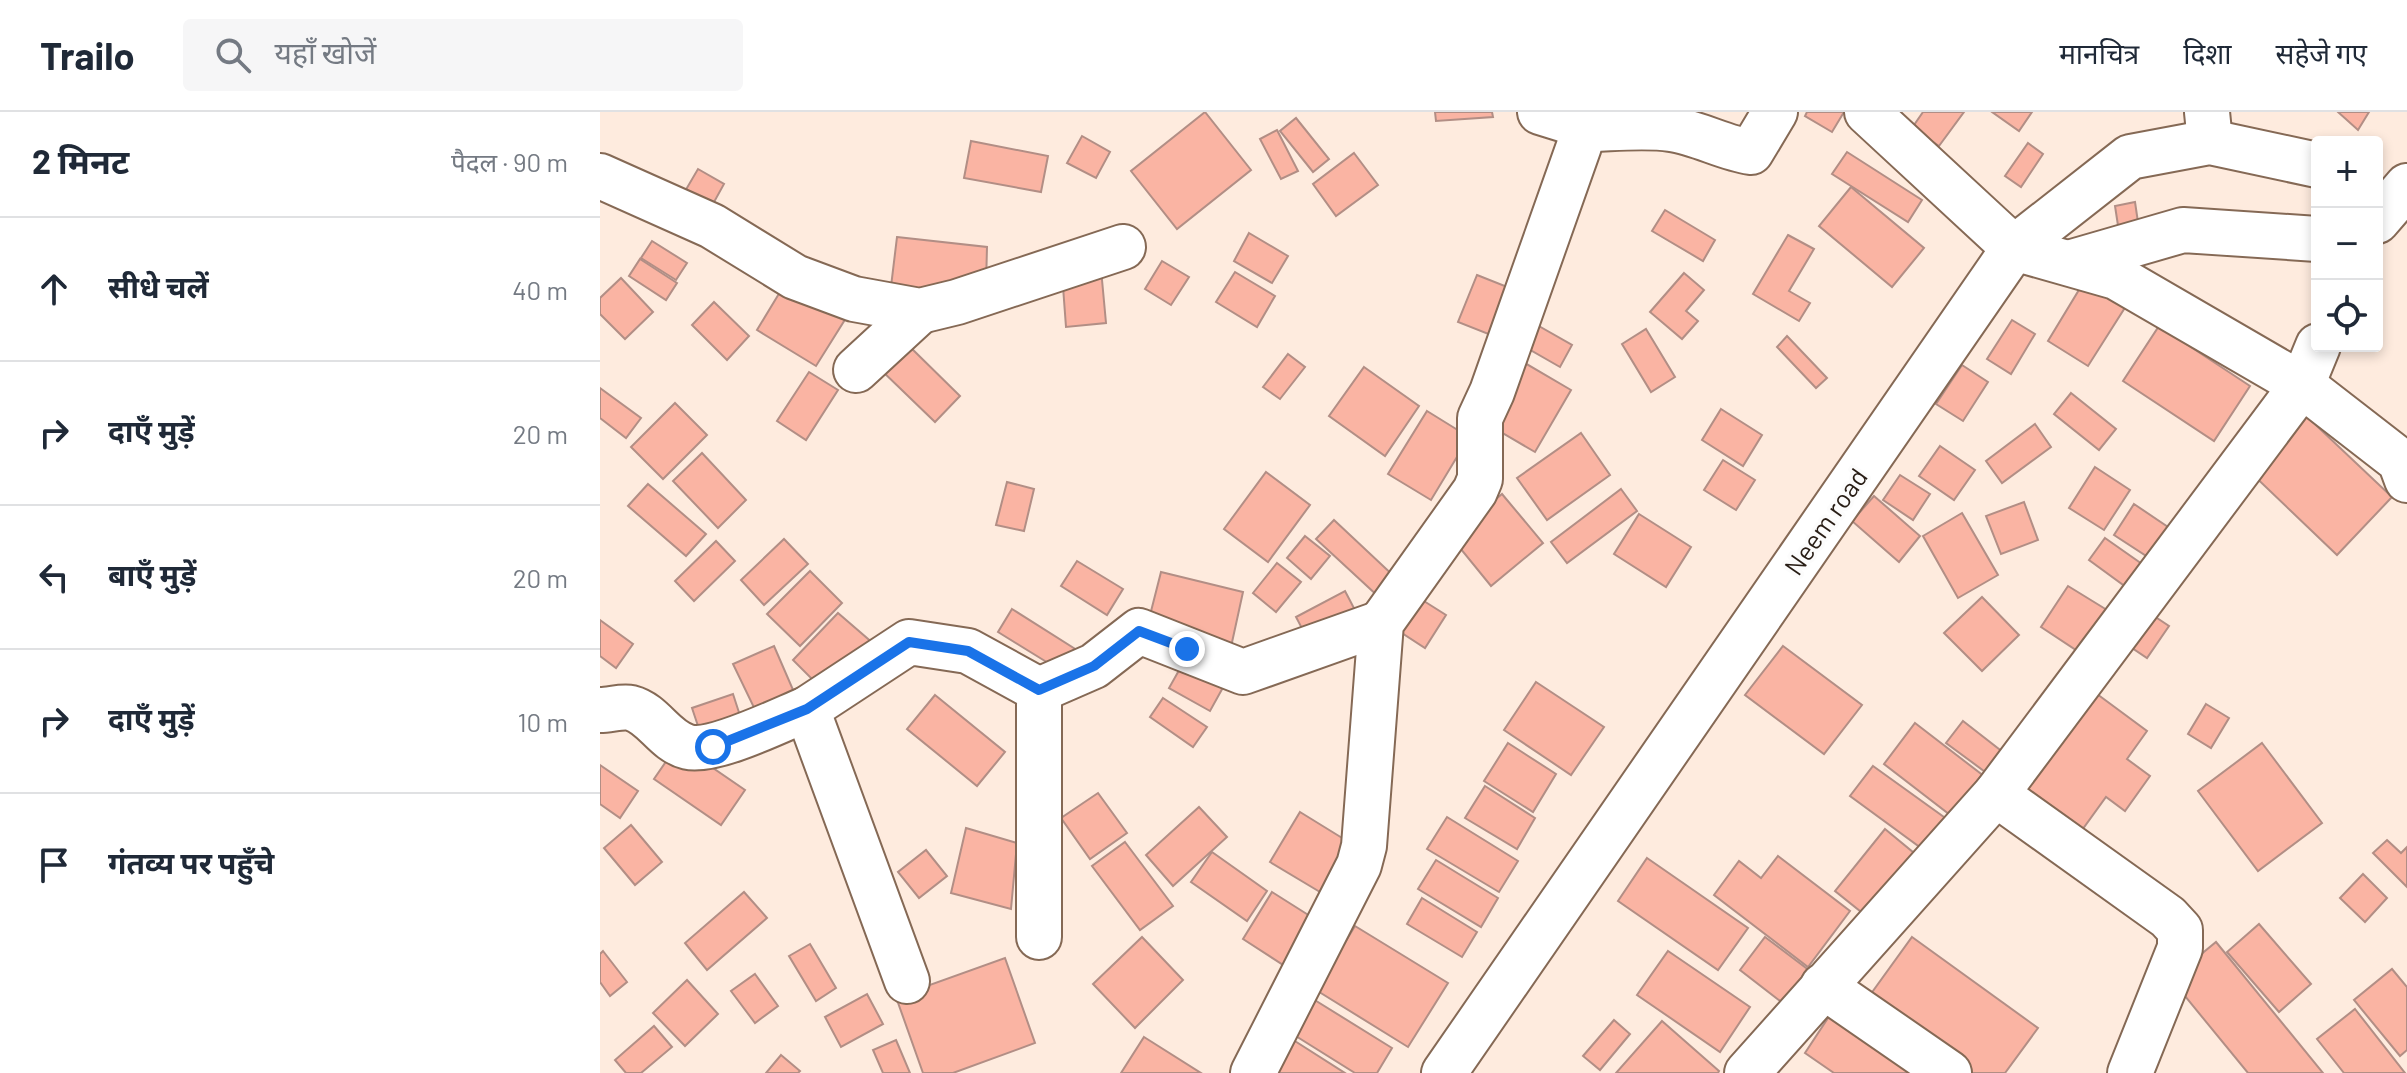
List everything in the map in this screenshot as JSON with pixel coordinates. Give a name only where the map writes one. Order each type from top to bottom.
[{"type":"street","points":[[1540,112],[1569,121],[1581,129],[1670,128],[1751,152],[1775,112]]},
{"type":"street","points":[[1867,112],[2014,248],[2116,277],[2310,366],[2400,461],[2407,480]]},
{"type":"street","name":"Neem road","points":[[1444,1073],[2014,248],[2130,157],[2208,127],[2311,163]]},
{"type":"street","points":[[1253,1073],[1359,865],[1364,846],[1381,623],[1469,503],[1480,479],[1480,418],[1574,161],[1581,129]]},
{"type":"street","points":[[600,176],[712,226],[795,277],[854,299],[920,311],[957,302],[1123,247]]},
{"type":"street","points":[[2383,180],[2407,185],[2383,214]]},
{"type":"street","points":[[2069,263],[2183,230],[2311,239]]},
{"type":"street","points":[[856,370],[920,311]]},
{"type":"street","points":[[1747,1073],[1996,794],[2310,366]]},
{"type":"street","points":[[1039,690],[1094,666],[1139,631],[1243,672],[1381,623]]},
{"type":"street","points":[[600,710],[629,707],[643,713],[669,737],[688,747],[713,747],[807,709],[909,642],[968,651],[1039,690]]},
{"type":"street","points":[[1039,690],[1039,937]]},
{"type":"street","points":[[807,709],[907,981]]},
{"type":"street","points":[[1996,794],[2168,917],[2180,930],[2180,948],[2130,1073]]},
{"type":"street","points":[[1823,986],[1949,1073]]},
{"type":"building","points":[[1205,112],[1251,170],[1177,229],[1131,171]]},
{"type":"building","points":[[1435,112],[1492,112],[1493,117],[1436,121]]},
{"type":"building","points":[[1807,112],[1844,112],[1832,132],[1805,116]]},
{"type":"building","points":[[1923,112],[1964,112],[1939,146],[1912,128]]},
{"type":"building","points":[[1992,112],[2032,112],[2019,131]]},
{"type":"building","points":[[2338,112],[2369,112],[2358,130]]},
{"type":"building","points":[[1296,118],[1329,159],[1313,172],[1280,131]]},
{"type":"building","points":[[1277,130],[1298,171],[1281,179],[1260,139]]},
{"type":"building","points":[[1082,136],[1110,152],[1096,178],[1067,163]]},
{"type":"building","points":[[971,141],[1048,156],[1041,192],[964,178]]},
{"type":"building","points":[[2028,143],[2043,154],[2021,187],[2005,176]]},
{"type":"building","points":[[1847,152],[1922,200],[1908,222],[1832,174]]},
{"type":"building","points":[[1354,153],[1378,185],[1336,216],[1313,184]]},
{"type":"building","points":[[698,169],[724,184],[708,213],[681,198]]},
{"type":"building","points":[[1851,187],[1924,248],[1892,287],[1819,226]]},
{"type":"building","points":[[2135,202],[2139,229],[2119,232],[2115,206]]},
{"type":"building","points":[[1665,210],[1715,240],[1703,261],[1652,231]]},
{"type":"building","points":[[1249,233],[1288,256],[1272,283],[1234,261]]},
{"type":"building","points":[[1788,235],[1814,249],[1789,291],[1810,303],[1799,321],[1753,294]]},
{"type":"building","points":[[897,237],[987,247],[986,285],[890,295]]},
{"type":"building","points":[[652,241],[687,263],[676,280],[641,258]]},
{"type":"building","points":[[640,259],[677,283],[666,300],[629,276]]},
{"type":"building","points":[[1162,261],[1189,277],[1171,305],[1145,289]]},
{"type":"building","points":[[1101,269],[1106,323],[1066,327],[1062,273]]},
{"type":"building","points":[[1235,272],[1275,296],[1257,327],[1216,302]]},
{"type":"building","points":[[1684,273],[1704,290],[1686,311],[1698,321],[1682,339],[1650,312]]},
{"type":"building","points":[[1477,275],[1520,292],[1501,339],[1458,322]]},
{"type":"building","points":[[621,278],[653,312],[625,339],[600,314],[600,298]]},
{"type":"building","points":[[2085,280],[2126,306],[2088,366],[2048,341]]},
{"type":"building","points":[[786,282],[846,318],[816,366],[757,330]]},
{"type":"building","points":[[714,302],[749,336],[727,360],[692,325]]},
{"type":"building","points":[[2012,320],[2035,334],[2011,374],[1987,359]]},
{"type":"building","points":[[1530,321],[1572,345],[1560,367],[1518,343]]},
{"type":"building","points":[[2159,326],[2250,386],[2214,441],[2123,381]]},
{"type":"building","points":[[1646,329],[1675,377],[1651,392],[1622,344]]},
{"type":"building","points":[[1787,336],[1827,378],[1816,388],[1777,347]]},
{"type":"building","points":[[904,341],[960,396],[935,422],[879,368]]},
{"type":"building","points":[[1288,354],[1305,367],[1280,399],[1263,387]]},
{"type":"building","points":[[1518,359],[1571,390],[1535,452],[1482,421]]},
{"type":"building","points":[[1962,365],[1988,382],[1963,421],[1936,404]]},
{"type":"building","points":[[1364,367],[1419,406],[1385,456],[1329,416]]},
{"type":"building","points":[[809,372],[838,390],[806,440],[777,421]]},
{"type":"building","points":[[600,388],[641,418],[626,438],[600,418]]},
{"type":"building","points":[[2071,393],[2116,429],[2099,450],[2054,414]]},
{"type":"building","points":[[675,403],[707,435],[663,479],[631,447]]},
{"type":"building","points":[[1721,409],[1762,435],[1743,466],[1702,440]]},
{"type":"building","points":[[1427,411],[1469,437],[1431,500],[1388,474]]},
{"type":"building","points":[[2301,411],[2392,497],[2337,555],[2247,469]]},
{"type":"building","points":[[2035,424],[2051,447],[2002,483],[1986,461]]},
{"type":"building","points":[[1581,433],[1610,475],[1547,520],[1517,478]]},
{"type":"building","points":[[1940,446],[1975,470],[1954,500],[1919,476]]},
{"type":"building","points":[[702,453],[746,500],[718,528],[673,481]]},
{"type":"building","points":[[1723,460],[1755,480],[1736,510],[1704,490]]},
{"type":"building","points":[[2095,467],[2130,490],[2104,530],[2069,508]]},
{"type":"building","points":[[1266,472],[1310,505],[1268,562],[1224,529]]},
{"type":"building","points":[[1900,475],[1930,494],[1913,520],[1883,500]]},
{"type":"building","points":[[1007,482],[1034,489],[1024,531],[996,525]]},
{"type":"building","points":[[648,484],[706,534],[686,556],[628,506]]},
{"type":"building","points":[[1621,489],[1637,511],[1567,563],[1551,542]]},
{"type":"building","points":[[1502,494],[1543,543],[1491,586],[1451,537]]},
{"type":"building","points":[[1874,496],[1920,536],[1899,562],[1852,521]]},
{"type":"building","points":[[2024,502],[2038,540],[2001,554],[1986,516]]},
{"type":"building","points":[[2134,504],[2171,529],[2151,559],[2114,535]]},
{"type":"building","points":[[1962,513],[1998,575],[1958,598],[1923,536]]},
{"type":"building","points":[[1639,514],[1691,547],[1666,587],[1614,554]]},
{"type":"building","points":[[1334,520],[1397,579],[1380,598],[1316,539]]},
{"type":"building","points":[[1305,536],[1330,556],[1311,579],[1287,558]]},
{"type":"building","points":[[2105,538],[2142,564],[2126,587],[2089,560]]},
{"type":"building","points":[[784,539],[808,564],[764,605],[741,580]]},
{"type":"building","points":[[716,541],[735,561],[694,601],[675,581]]},
{"type":"building","points":[[1077,561],[1123,589],[1107,615],[1061,586]]},
{"type":"building","points":[[1277,563],[1301,582],[1276,612],[1253,593]]},
{"type":"building","points":[[810,571],[842,603],[800,646],[767,614]]},
{"type":"building","points":[[1161,572],[1243,592],[1231,647],[1147,627]]},
{"type":"building","points":[[2068,586],[2107,610],[2079,652],[2041,627]]},
{"type":"building","points":[[1345,591],[1356,612],[1307,638],[1296,617]]},
{"type":"building","points":[[1408,591],[1446,615],[1425,648],[1388,624]]},
{"type":"building","points":[[1982,597],[2019,635],[1982,671],[1944,633]]},
{"type":"building","points":[[1012,609],[1080,652],[1066,674],[998,632]]},
{"type":"building","points":[[838,613],[882,651],[825,692],[793,660]]},
{"type":"building","points":[[2151,614],[2169,626],[2147,658],[2129,646]]},
{"type":"building","points":[[600,620],[633,644],[616,668],[600,656]]},
{"type":"building","points":[[774,646],[797,699],[759,718],[733,664]]},
{"type":"building","points":[[1783,646],[1862,705],[1824,754],[1745,695]]},
{"type":"building","points":[[1186,658],[1226,682],[1210,711],[1169,688]]},
{"type":"building","points":[[1536,682],[1604,727],[1571,775],[1504,730]]},
{"type":"building","points":[[733,694],[745,731],[704,744],[692,708]]},
{"type":"building","points":[[2097,694],[2147,731],[2127,759],[2150,776],[2125,811],[2106,797],[2082,830],[2027,790],[2048,756]]},
{"type":"building","points":[[935,695],[1005,752],[977,786],[907,729]]},
{"type":"building","points":[[1163,698],[1207,727],[1193,747],[1150,717]]},
{"type":"building","points":[[2206,704],[2229,718],[2211,748],[2188,734]]},
{"type":"building","points":[[1963,721],[2004,753],[1988,774],[1946,743]]},
{"type":"building","points":[[1915,723],[1989,780],[1958,821],[1884,764]]},
{"type":"building","points":[[1508,743],[1556,774],[1533,812],[1484,781]]},
{"type":"building","points":[[2262,743],[2322,823],[2258,871],[2198,791]]},
{"type":"building","points":[[678,744],[745,790],[721,825],[654,779]]},
{"type":"building","points":[[600,765],[638,791],[620,818],[600,804]]},
{"type":"building","points":[[1873,766],[1955,825],[1932,856],[1850,796]]},
{"type":"building","points":[[1485,786],[1535,818],[1517,849],[1465,818]]},
{"type":"building","points":[[1098,793],[1127,833],[1090,859],[1061,818]]},
{"type":"building","points":[[1199,807],[1227,837],[1173,886],[1146,855]]},
{"type":"building","points":[[1300,812],[1360,849],[1330,898],[1270,862]]},
{"type":"building","points":[[1447,817],[1518,861],[1499,892],[1427,849]]},
{"type":"building","points":[[631,825],[662,862],[635,885],[604,848]]},
{"type":"building","points":[[966,828],[1017,843],[1011,909],[951,893]]},
{"type":"building","points":[[1885,829],[1914,853],[1865,915],[1835,891]]},
{"type":"building","points":[[2387,840],[2401,853],[2407,847],[2407,887],[2373,853]]},
{"type":"building","points":[[1125,842],[1173,906],[1140,930],[1092,866]]},
{"type":"building","points":[[926,850],[947,876],[919,898],[898,872]]},
{"type":"building","points":[[1212,852],[1267,891],[1247,921],[1191,882]]},
{"type":"building","points":[[1778,856],[1850,911],[1808,967],[1714,895],[1739,861],[1761,878]]},
{"type":"building","points":[[1647,858],[1748,928],[1718,970],[1618,901]]},
{"type":"building","points":[[1436,860],[1498,898],[1481,927],[1418,889]]},
{"type":"building","points":[[2363,874],[2387,898],[2365,922],[2340,898]]},
{"type":"building","points":[[744,892],[767,918],[707,970],[685,943]]},
{"type":"building","points":[[1272,892],[1321,923],[1291,970],[1243,939]]},
{"type":"building","points":[[1422,898],[1477,932],[1462,957],[1407,924]]},
{"type":"building","points":[[2259,924],[2311,984],[2279,1012],[2227,952]]},
{"type":"building","points":[[1355,926],[1448,983],[1408,1047],[1316,990]]},
{"type":"building","points":[[1142,937],[1183,980],[1135,1028],[1093,984]]},
{"type":"building","points":[[1765,937],[1810,971],[1784,1004],[1740,970]]},
{"type":"building","points":[[1912,937],[2038,1028],[2005,1073],[1962,1073],[1865,1002]]},
{"type":"building","points":[[2216,942],[2323,1073],[2248,1073],[2171,979]]},
{"type":"building","points":[[810,944],[836,988],[816,1001],[789,956]]},
{"type":"building","points":[[603,951],[627,982],[610,996],[600,982],[600,954]]},
{"type":"building","points":[[1668,951],[1750,1007],[1720,1052],[1637,995]]},
{"type":"building","points":[[1005,958],[1035,1043],[953,1073],[923,1073],[896,997]]},
{"type":"building","points":[[2392,969],[2407,987],[2407,1050],[2400,1056],[2354,1000]]},
{"type":"building","points":[[755,974],[778,1006],[755,1023],[731,991]]},
{"type":"building","points":[[687,980],[718,1014],[685,1046],[653,1013]]},
{"type":"building","points":[[867,994],[883,1024],[841,1047],[825,1017]]},
{"type":"building","points":[[1305,994],[1392,1048],[1377,1073],[1355,1073],[1283,1028]]},
{"type":"building","points":[[2355,1009],[2405,1073],[2344,1073],[2317,1039]]},
{"type":"building","points":[[1830,1015],[1917,1073],[1834,1073],[1805,1053]]},
{"type":"building","points":[[1614,1020],[1630,1034],[1600,1070],[1583,1056]]},
{"type":"building","points":[[1662,1021],[1719,1071],[1718,1073],[1616,1073]]},
{"type":"building","points":[[654,1026],[672,1047],[641,1073],[626,1073],[615,1060]]},
{"type":"building","points":[[1287,1036],[1345,1073],[1280,1073],[1269,1066]]},
{"type":"building","points":[[1144,1037],[1201,1073],[1121,1073]]},
{"type":"building","points":[[896,1040],[910,1073],[883,1073],[873,1050]]},
{"type":"building","points":[[781,1055],[800,1071],[766,1073]]},
{"type":"route","points":[[713,747],[807,709],[909,642],[968,651],[1039,690],[1094,666],[1139,631],[1187,649]]}]
